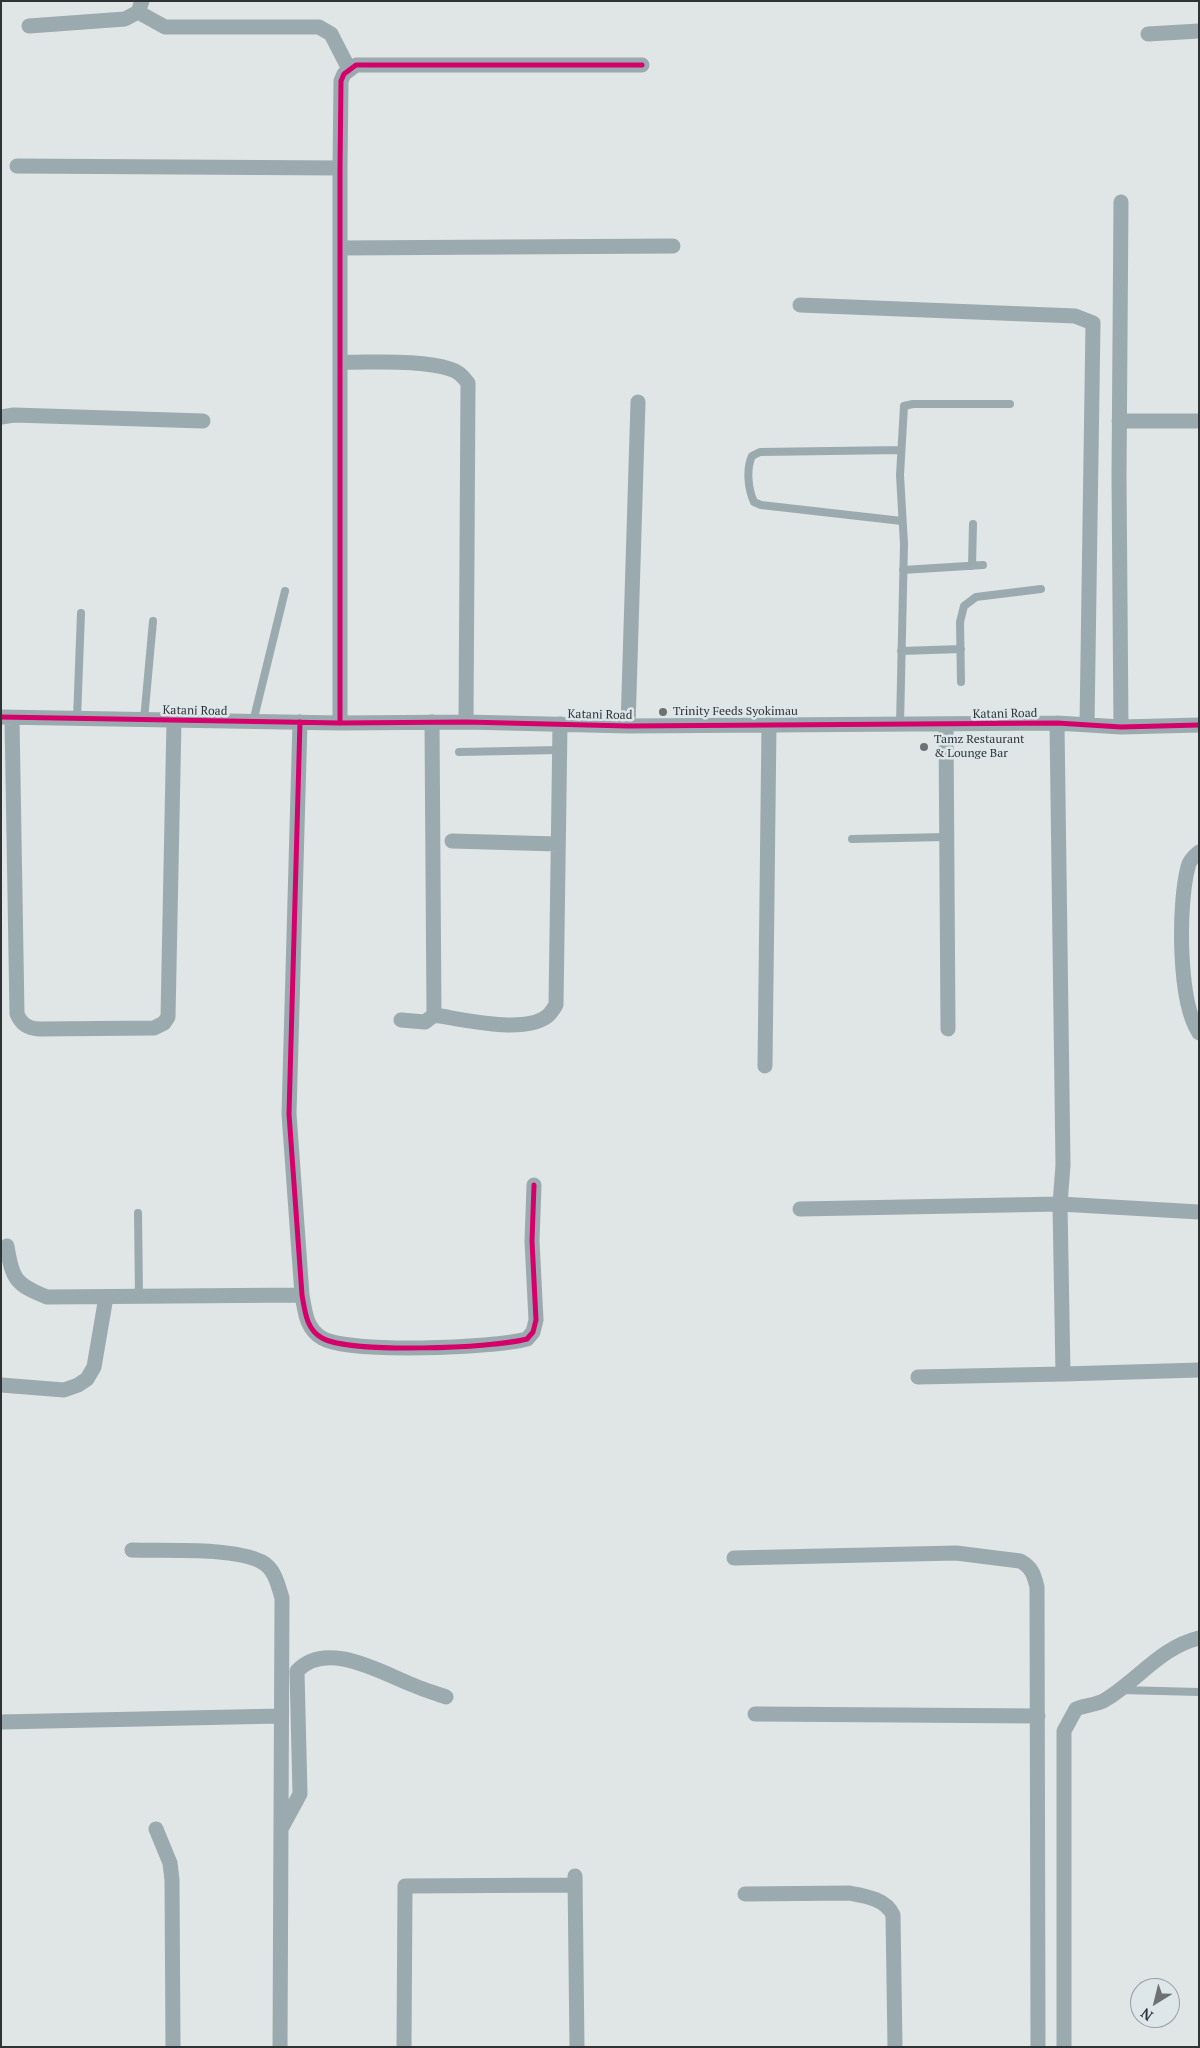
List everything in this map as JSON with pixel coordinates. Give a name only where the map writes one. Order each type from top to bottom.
[{"type":"street","points":[[30,26],[125,18],[140,6],[151,21],[165,27],[320,27],[331,34],[349,69]]},
{"type":"street","points":[[1148,34],[1199,31]]},
{"type":"street","points":[[340,723],[341,81],[349,69],[356,65],[642,65]]},
{"type":"street","points":[[17,166],[340,168]]},
{"type":"street","points":[[1121,202],[1119,421],[1122,727]]},
{"type":"street","points":[[340,248],[673,246]]},
{"type":"street","points":[[800,305],[1075,316],[1093,323],[1087,725]]},
{"type":"street","points":[[340,362],[430,365],[451,369],[462,375],[468,383],[466,722]]},
{"type":"street","points":[[628,726],[638,402]]},
{"type":"street","points":[[1,418],[14,415],[203,421]]},
{"type":"street","points":[[1119,421],[1199,421]]},
{"type":"street","points":[[7,718],[18,970],[17,1014],[21,1023],[30,1028],[39,1029],[154,1028],[164,1023],[168,1017],[174,720]]},
{"type":"street","name":"Katani Road","points":[[7,718],[340,723],[466,722],[628,726],[1057,723],[1122,727],[1199,725]]},
{"type":"street","points":[[300,722],[289,1114],[302,1295],[308,1324],[321,1338],[340,1345],[456,1347],[528,1339],[533,1332],[536,1320],[532,1241],[534,1185]]},
{"type":"street","points":[[432,722],[434,1015]]},
{"type":"street","points":[[1057,723],[1063,1155],[1060,1204],[1063,1374]]},
{"type":"street","points":[[401,1020],[425,1022],[434,1015],[517,1025],[534,1023],[547,1017],[556,1005],[560,724]]},
{"type":"street","points":[[765,1066],[769,724]]},
{"type":"street","points":[[946,725],[948,1029]]},
{"type":"street","points":[[452,841],[557,844]]},
{"type":"street","points":[[1199,852],[1188,866],[1181,931],[1188,1008],[1199,1033]]},
{"type":"street","points":[[800,1209],[1060,1204],[1199,1212]]},
{"type":"street","points":[[7,1246],[11,1271],[18,1282],[27,1289],[47,1296],[302,1295]]},
{"type":"street","points":[[1,1385],[64,1390],[78,1385],[87,1379],[94,1366],[106,1297]]},
{"type":"street","points":[[918,1377],[1199,1370]]},
{"type":"street","points":[[132,1550],[233,1554],[263,1563],[276,1577],[282,1598],[280,2047]]},
{"type":"street","points":[[734,1558],[956,1553],[1020,1561],[1028,1565],[1034,1574],[1037,1587],[1038,2047]]},
{"type":"street","points":[[1064,2047],[1064,1731],[1076,1709],[1103,1701],[1176,1646],[1184,1641],[1199,1638]]},
{"type":"street","points":[[280,1831],[300,1794],[297,1671],[305,1663],[324,1659],[349,1660],[380,1669],[412,1685],[446,1697]]},
{"type":"street","points":[[755,1714],[1038,1716]]},
{"type":"street","points":[[1,1722],[280,1716]]},
{"type":"street","points":[[156,1829],[170,1863],[171,1872],[173,2047]]},
{"type":"street","points":[[404,2047],[405,1886],[575,1881],[577,2047]]},
{"type":"street","points":[[745,1894],[850,1893],[866,1896],[890,1908],[894,1915],[895,2047]]},
{"type":"lane","points":[[900,725],[903,570],[901,450],[904,406],[913,404],[1010,404]]},
{"type":"lane","points":[[901,450],[760,452],[752,456],[749,463],[750,493],[754,502],[761,505],[902,521]]},
{"type":"lane","points":[[972,566],[973,524]]},
{"type":"lane","points":[[903,570],[983,565]]},
{"type":"lane","points":[[961,682],[960,622],[964,606],[976,598],[1042,589]]},
{"type":"lane","points":[[253,722],[286,591]]},
{"type":"lane","points":[[77,719],[81,612]]},
{"type":"lane","points":[[144,720],[153,621]]},
{"type":"lane","points":[[901,651],[961,649]]},
{"type":"lane","points":[[459,752],[559,750]]},
{"type":"lane","points":[[852,839],[946,837]]},
{"type":"lane","points":[[138,1213],[140,1297]]},
{"type":"lane","points":[[1118,1690],[1199,1692]]},
{"type":"cycle path","points":[[340,723],[340,168],[341,81],[344,74],[356,65],[642,65]]},
{"type":"cycle path","points":[[1,717],[340,723],[466,722],[628,726],[1057,723],[1121,727],[1199,725]]},
{"type":"cycle path","points":[[300,722],[289,1114],[302,1295],[309,1325],[322,1338],[337,1343],[390,1348],[455,1347],[527,1339],[533,1332],[536,1320],[532,1241],[534,1185]]},
{"type":"place","name":"Trinity Feeds Syokimau","points":[[663,712]]},
{"type":"place","name":"Tamz Restaurant & Lounge Bar","points":[[924,747]]}]
